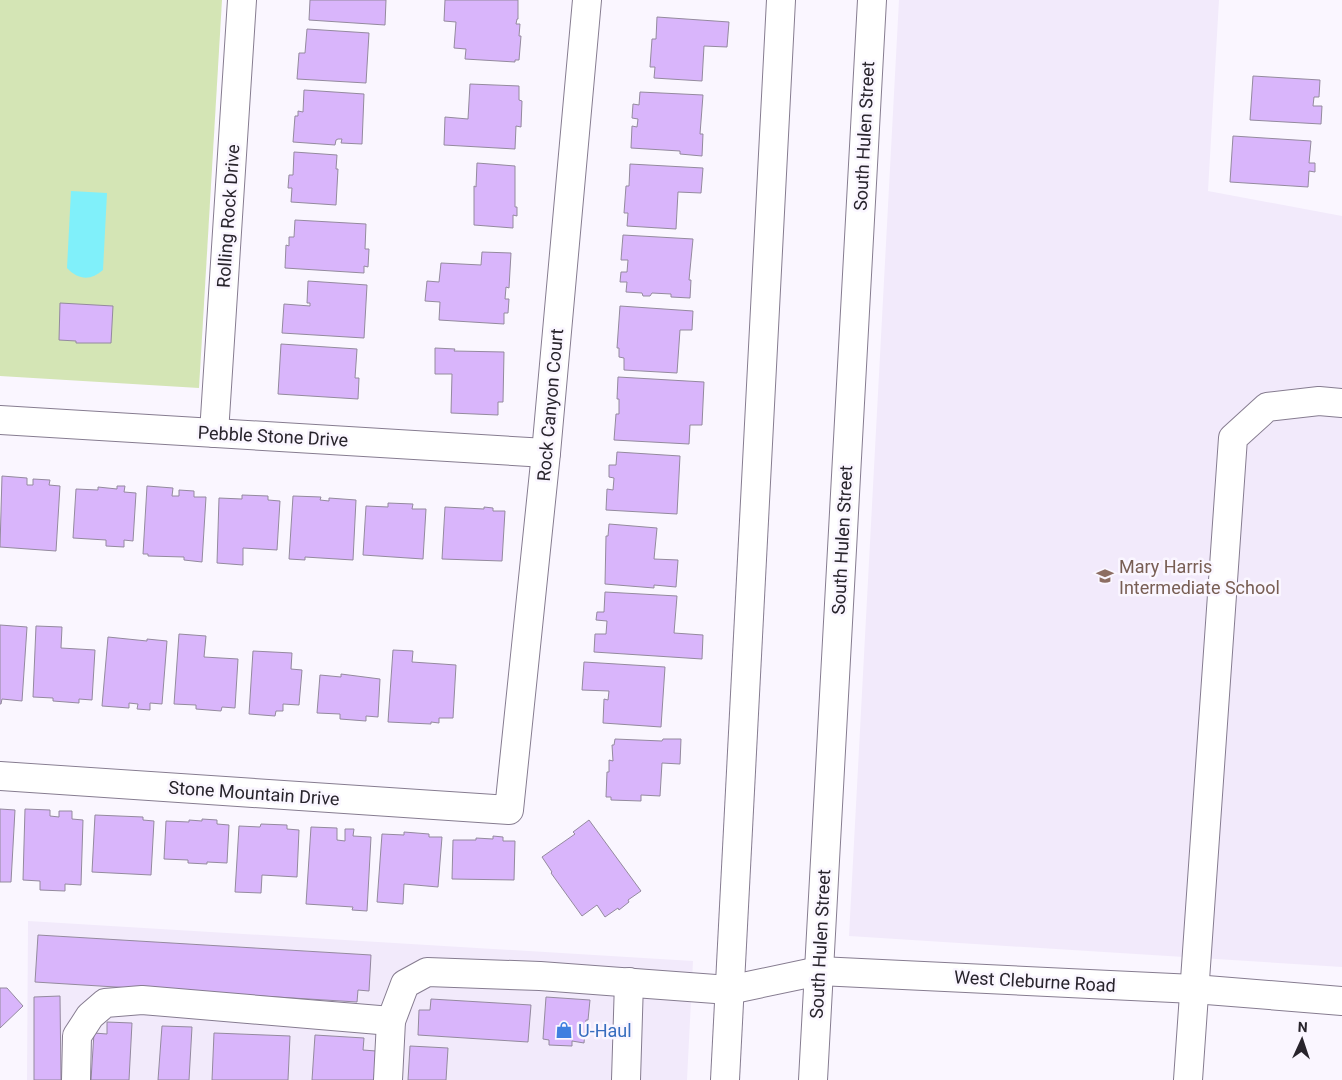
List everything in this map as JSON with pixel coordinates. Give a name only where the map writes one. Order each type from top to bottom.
[{"type":"street","name":"Rolling Rock Drive","points":[[214,433],[242,0]]},
{"type":"street","name":"Rock Canyon Court","points":[[509,810],[546,453],[587,0]]},
{"type":"street","points":[[725,1080],[781,0]]},
{"type":"street","name":"South Hulen Street","points":[[813,1080],[872,0]]},
{"type":"street","points":[[1188,1080],[1233,438],[1268,407],[1319,402],[1342,403]]},
{"type":"street","name":"Pebble Stone Drive","points":[[0,420],[546,453]]},
{"type":"street","name":"Stone Mountain Drive","points":[[0,776],[509,810]]},
{"type":"street","name":"West Cleburne Road","points":[[388,1080],[391,1021],[406,984],[427,972],[540,976],[729,990],[819,971],[1194,989],[1342,1001]]},
{"type":"street","points":[[626,1080],[629,982]]},
{"type":"street","points":[[76,1080],[77,1036],[90,1016],[105,1004],[142,1000],[391,1021]]},
{"type":"shaded area","name":"Mary Harris Intermediate School","points":[[899,0],[1219,0],[1208,191],[1342,216],[1342,967],[849,936]]},
{"type":"shaded area","points":[[28,921],[693,961],[687,1080],[27,1080]]},
{"type":"green space","points":[[0,0],[222,0],[199,388],[0,376]]},
{"type":"water","points":[[71,191],[107,193],[103,270],[94,276],[85,278],[76,275],[67,268]]},
{"type":"building","points":[[310,0],[386,0],[385,25],[309,20]]},
{"type":"building","points":[[445,0],[518,0],[518,19],[516,24],[520,24],[519,36],[521,36],[519,60],[515,60],[515,62],[465,59],[466,49],[454,48],[456,22],[444,21]]},
{"type":"building","points":[[657,17],[729,22],[727,47],[704,46],[702,81],[654,78],[655,67],[650,67],[652,39],[656,39]]},
{"type":"building","points":[[307,29],[369,33],[366,83],[297,79],[299,53],[305,53]]},
{"type":"building","points":[[1253,76],[1320,80],[1319,97],[1314,97],[1313,106],[1322,106],[1321,124],[1250,120]]},
{"type":"building","points":[[470,84],[519,86],[519,100],[522,101],[521,127],[516,126],[515,149],[444,145],[445,117],[468,119]]},
{"type":"building","points":[[304,90],[364,94],[362,144],[341,143],[342,139],[336,140],[335,145],[293,142],[295,116],[298,116],[298,111],[303,112]]},
{"type":"building","points":[[640,92],[703,95],[700,134],[703,134],[702,156],[680,154],[680,151],[631,148],[632,126],[637,127],[638,119],[632,118],[633,104],[639,105]]},
{"type":"building","points":[[1233,136],[1311,141],[1309,163],[1315,163],[1315,172],[1309,171],[1308,187],[1230,182]]},
{"type":"building","points":[[294,152],[337,155],[336,205],[291,202],[292,188],[288,188],[289,175],[293,175]]},
{"type":"building","points":[[477,163],[515,166],[515,207],[517,207],[517,216],[513,215],[513,228],[474,225],[474,186],[476,187]]},
{"type":"building","points":[[630,164],[703,168],[701,193],[678,192],[676,229],[627,226],[628,213],[624,213],[626,186],[629,186]]},
{"type":"building","points":[[295,220],[366,224],[365,249],[369,249],[368,267],[364,266],[364,273],[285,268],[286,245],[289,246],[289,237],[294,237]]},
{"type":"building","points":[[623,235],[693,239],[689,280],[691,280],[690,298],[652,293],[650,296],[643,296],[642,293],[626,292],[627,282],[620,282],[621,272],[627,272],[628,260],[621,260]]},
{"type":"building","points":[[482,252],[511,253],[509,288],[506,287],[505,299],[509,299],[508,313],[504,313],[504,324],[439,320],[440,302],[425,301],[427,281],[439,282],[441,263],[481,265]]},
{"type":"building","points":[[308,281],[367,285],[364,338],[282,333],[284,304],[310,306],[310,303],[307,303]]},
{"type":"building","points":[[60,303],[113,306],[111,343],[76,343],[76,341],[59,340]]},
{"type":"building","points":[[620,306],[693,311],[692,330],[680,330],[677,373],[624,370],[624,358],[619,357],[619,348],[617,348]]},
{"type":"building","points":[[281,344],[357,349],[355,378],[359,378],[358,399],[278,394]]},
{"type":"building","points":[[435,348],[455,349],[454,351],[504,352],[503,402],[498,402],[498,415],[451,413],[452,374],[435,374]]},
{"type":"building","points":[[618,377],[704,382],[702,425],[690,425],[689,444],[614,440],[616,414],[619,414],[619,399],[617,399]]},
{"type":"building","points":[[617,452],[680,456],[677,514],[606,510],[607,489],[613,490],[614,478],[609,477],[609,465],[616,465]]},
{"type":"building","points":[[2,476],[27,478],[27,485],[33,485],[33,479],[50,480],[49,485],[60,486],[56,551],[0,547]]},
{"type":"building","points":[[117,486],[125,486],[124,492],[136,493],[133,541],[124,540],[124,547],[106,546],[106,540],[73,538],[76,489],[98,490],[98,487],[117,489]]},
{"type":"building","points":[[147,486],[173,488],[172,496],[179,496],[179,490],[194,491],[194,497],[206,497],[202,562],[184,560],[184,557],[148,556],[148,554],[143,554]]},
{"type":"building","points":[[242,495],[268,496],[268,500],[280,501],[277,550],[243,548],[243,565],[217,563],[219,498],[242,499]]},
{"type":"building","points":[[293,496],[321,497],[320,500],[329,501],[329,498],[356,500],[353,560],[305,557],[305,560],[289,559]]},
{"type":"building","points":[[388,503],[413,504],[412,509],[426,509],[423,559],[363,555],[366,506],[388,507]]},
{"type":"building","points":[[445,507],[484,509],[484,507],[493,508],[493,511],[505,511],[502,561],[442,559]]},
{"type":"building","points":[[609,524],[657,528],[654,559],[678,560],[676,587],[654,585],[654,588],[605,584],[606,536],[608,536]]},
{"type":"building","points":[[605,592],[677,596],[674,633],[703,635],[702,659],[594,652],[595,634],[606,634],[607,621],[596,620],[597,612],[604,612]]},
{"type":"building","points":[[0,625],[27,627],[22,701],[2,699],[0,704]]},
{"type":"building","points":[[36,626],[62,627],[61,648],[95,650],[92,700],[79,699],[79,703],[53,701],[53,698],[33,697]]},
{"type":"building","points":[[179,634],[206,636],[204,657],[238,659],[235,708],[222,707],[221,711],[196,709],[196,705],[174,704]]},
{"type":"building","points":[[108,637],[167,641],[162,704],[150,703],[150,710],[137,709],[138,704],[129,703],[129,708],[102,706]]},
{"type":"building","points":[[393,650],[413,651],[412,662],[456,665],[453,718],[439,718],[439,723],[431,722],[431,724],[388,722]]},
{"type":"building","points":[[253,651],[292,653],[291,669],[302,670],[299,705],[283,704],[283,711],[276,711],[275,716],[249,714]]},
{"type":"building","points":[[584,662],[665,667],[661,727],[603,723],[604,699],[608,700],[609,691],[582,690]]},
{"type":"building","points":[[341,674],[380,679],[378,717],[366,716],[366,721],[340,719],[340,714],[317,713],[320,675],[341,677]]},
{"type":"building","points":[[615,739],[662,741],[663,739],[681,739],[680,764],[662,763],[660,796],[641,795],[641,801],[611,800],[611,797],[606,797],[607,772],[609,772],[609,760],[613,761],[612,745],[614,745]]},
{"type":"building","points":[[0,809],[15,810],[11,882],[0,882]]},
{"type":"building","points":[[25,809],[50,810],[50,816],[59,817],[59,811],[72,811],[72,819],[83,820],[81,885],[65,884],[65,891],[40,890],[40,881],[23,880]]},
{"type":"building","points":[[95,815],[143,817],[143,820],[154,821],[151,875],[92,872]]},
{"type":"building","points":[[202,819],[217,820],[217,824],[229,825],[227,863],[188,863],[188,860],[164,859],[166,821],[189,822],[189,820],[202,821]]},
{"type":"building","points":[[589,820],[641,891],[628,900],[629,902],[619,910],[618,908],[605,917],[597,905],[582,916],[551,873],[542,857],[575,834],[573,832]]},
{"type":"building","points":[[261,824],[287,825],[287,829],[299,830],[297,877],[262,875],[261,893],[235,892],[239,826],[260,827]]},
{"type":"building","points":[[311,827],[337,828],[337,840],[345,841],[345,829],[354,829],[353,836],[371,837],[367,911],[352,910],[353,907],[306,904]]},
{"type":"building","points":[[404,832],[429,834],[429,837],[442,837],[438,887],[404,884],[403,904],[377,902],[382,834],[404,835]]},
{"type":"building","points":[[493,836],[503,837],[503,841],[515,841],[514,880],[452,879],[453,840],[493,839]]},
{"type":"building","points":[[38,935],[371,955],[369,991],[358,990],[357,1002],[35,982]]},
{"type":"building","points":[[0,988],[7,988],[23,1006],[0,1028]]},
{"type":"building","points":[[60,996],[61,1080],[34,1080],[34,997]]},
{"type":"building","name":"U-Haul","points":[[546,997],[590,1000],[584,1043],[572,1041],[572,1046],[549,1045],[549,1040],[543,1039]]},
{"type":"building","points":[[431,999],[531,1005],[528,1042],[418,1035],[419,1010],[430,1010]]},
{"type":"building","points":[[107,1022],[132,1023],[129,1080],[91,1080],[94,1033],[107,1034]]},
{"type":"building","points":[[162,1026],[192,1027],[189,1080],[158,1080]]},
{"type":"building","points":[[214,1033],[290,1036],[288,1080],[212,1080]]},
{"type":"building","points":[[315,1035],[364,1038],[363,1050],[376,1051],[374,1080],[312,1080]]},
{"type":"building","points":[[410,1046],[448,1048],[446,1080],[408,1080]]},
{"type":"place","name":"Mary Harris Intermediate School","points":[[1105,576]]},
{"type":"place","name":"U-Haul","points":[[564,1030]]}]
